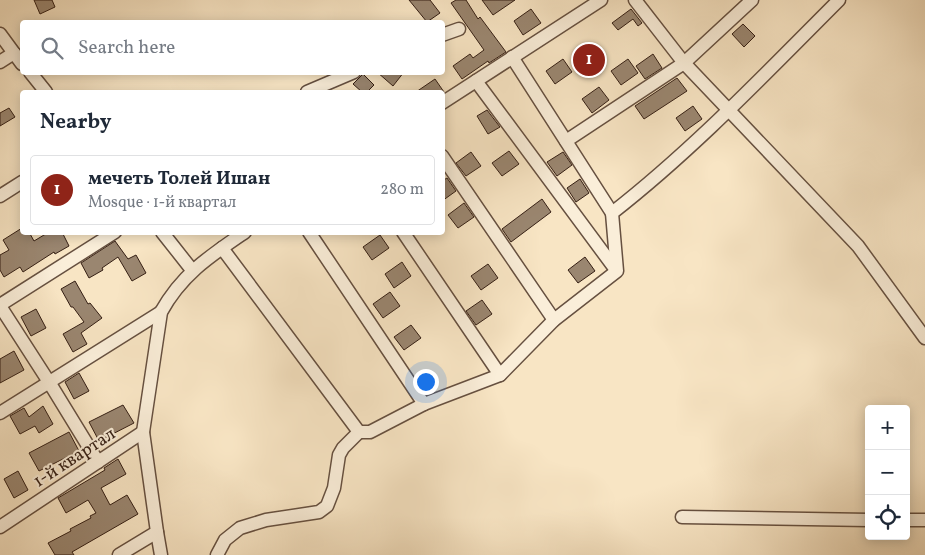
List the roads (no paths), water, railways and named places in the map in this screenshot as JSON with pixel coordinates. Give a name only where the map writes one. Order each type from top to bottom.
[{"type":"street","points":[[445,101],[601,0]]},
{"type":"street","points":[[635,0],[684,63],[858,246],[925,338]]},
{"type":"street","points":[[566,141],[684,63],[752,0]]},
{"type":"street","points":[[612,213],[643,189],[729,111],[839,0]]},
{"type":"street","points":[[445,34],[459,28]]},
{"type":"street","points":[[0,34],[20,61]]},
{"type":"street","points":[[0,62],[14,53]]},
{"type":"street","points":[[512,57],[612,213],[617,271]]},
{"type":"street","points":[[32,75],[44,90]]},
{"type":"street","points":[[312,90],[347,75]]},
{"type":"street","points":[[476,80],[617,271]]},
{"type":"street","points":[[445,160],[554,320]]},
{"type":"street","points":[[0,196],[20,183]]},
{"type":"street","points":[[98,462],[0,305],[110,235]]},
{"type":"street","points":[[164,235],[192,270]]},
{"type":"street","points":[[161,555],[143,432],[160,312],[192,270],[241,235]]},
{"type":"street","points":[[311,235],[424,404]]},
{"type":"street","points":[[405,235],[500,375]]},
{"type":"street","points":[[222,248],[359,432]]},
{"type":"street","points":[[217,555],[225,540],[240,528],[266,520],[319,512],[327,506],[334,488],[339,455],[343,448],[359,432],[370,432],[424,404],[500,375],[554,320],[617,271]]},
{"type":"street","points":[[0,413],[160,312]]},
{"type":"street","name":"1-й квартал","points":[[0,527],[143,432]]},
{"type":"street","points":[[682,518],[865,520]]},
{"type":"street","points":[[910,520],[925,520]]},
{"type":"street","points":[[119,555],[148,536],[158,532]]},
{"type":"place","name":"мечеть Толей Ишан","points":[[589,60]]}]
